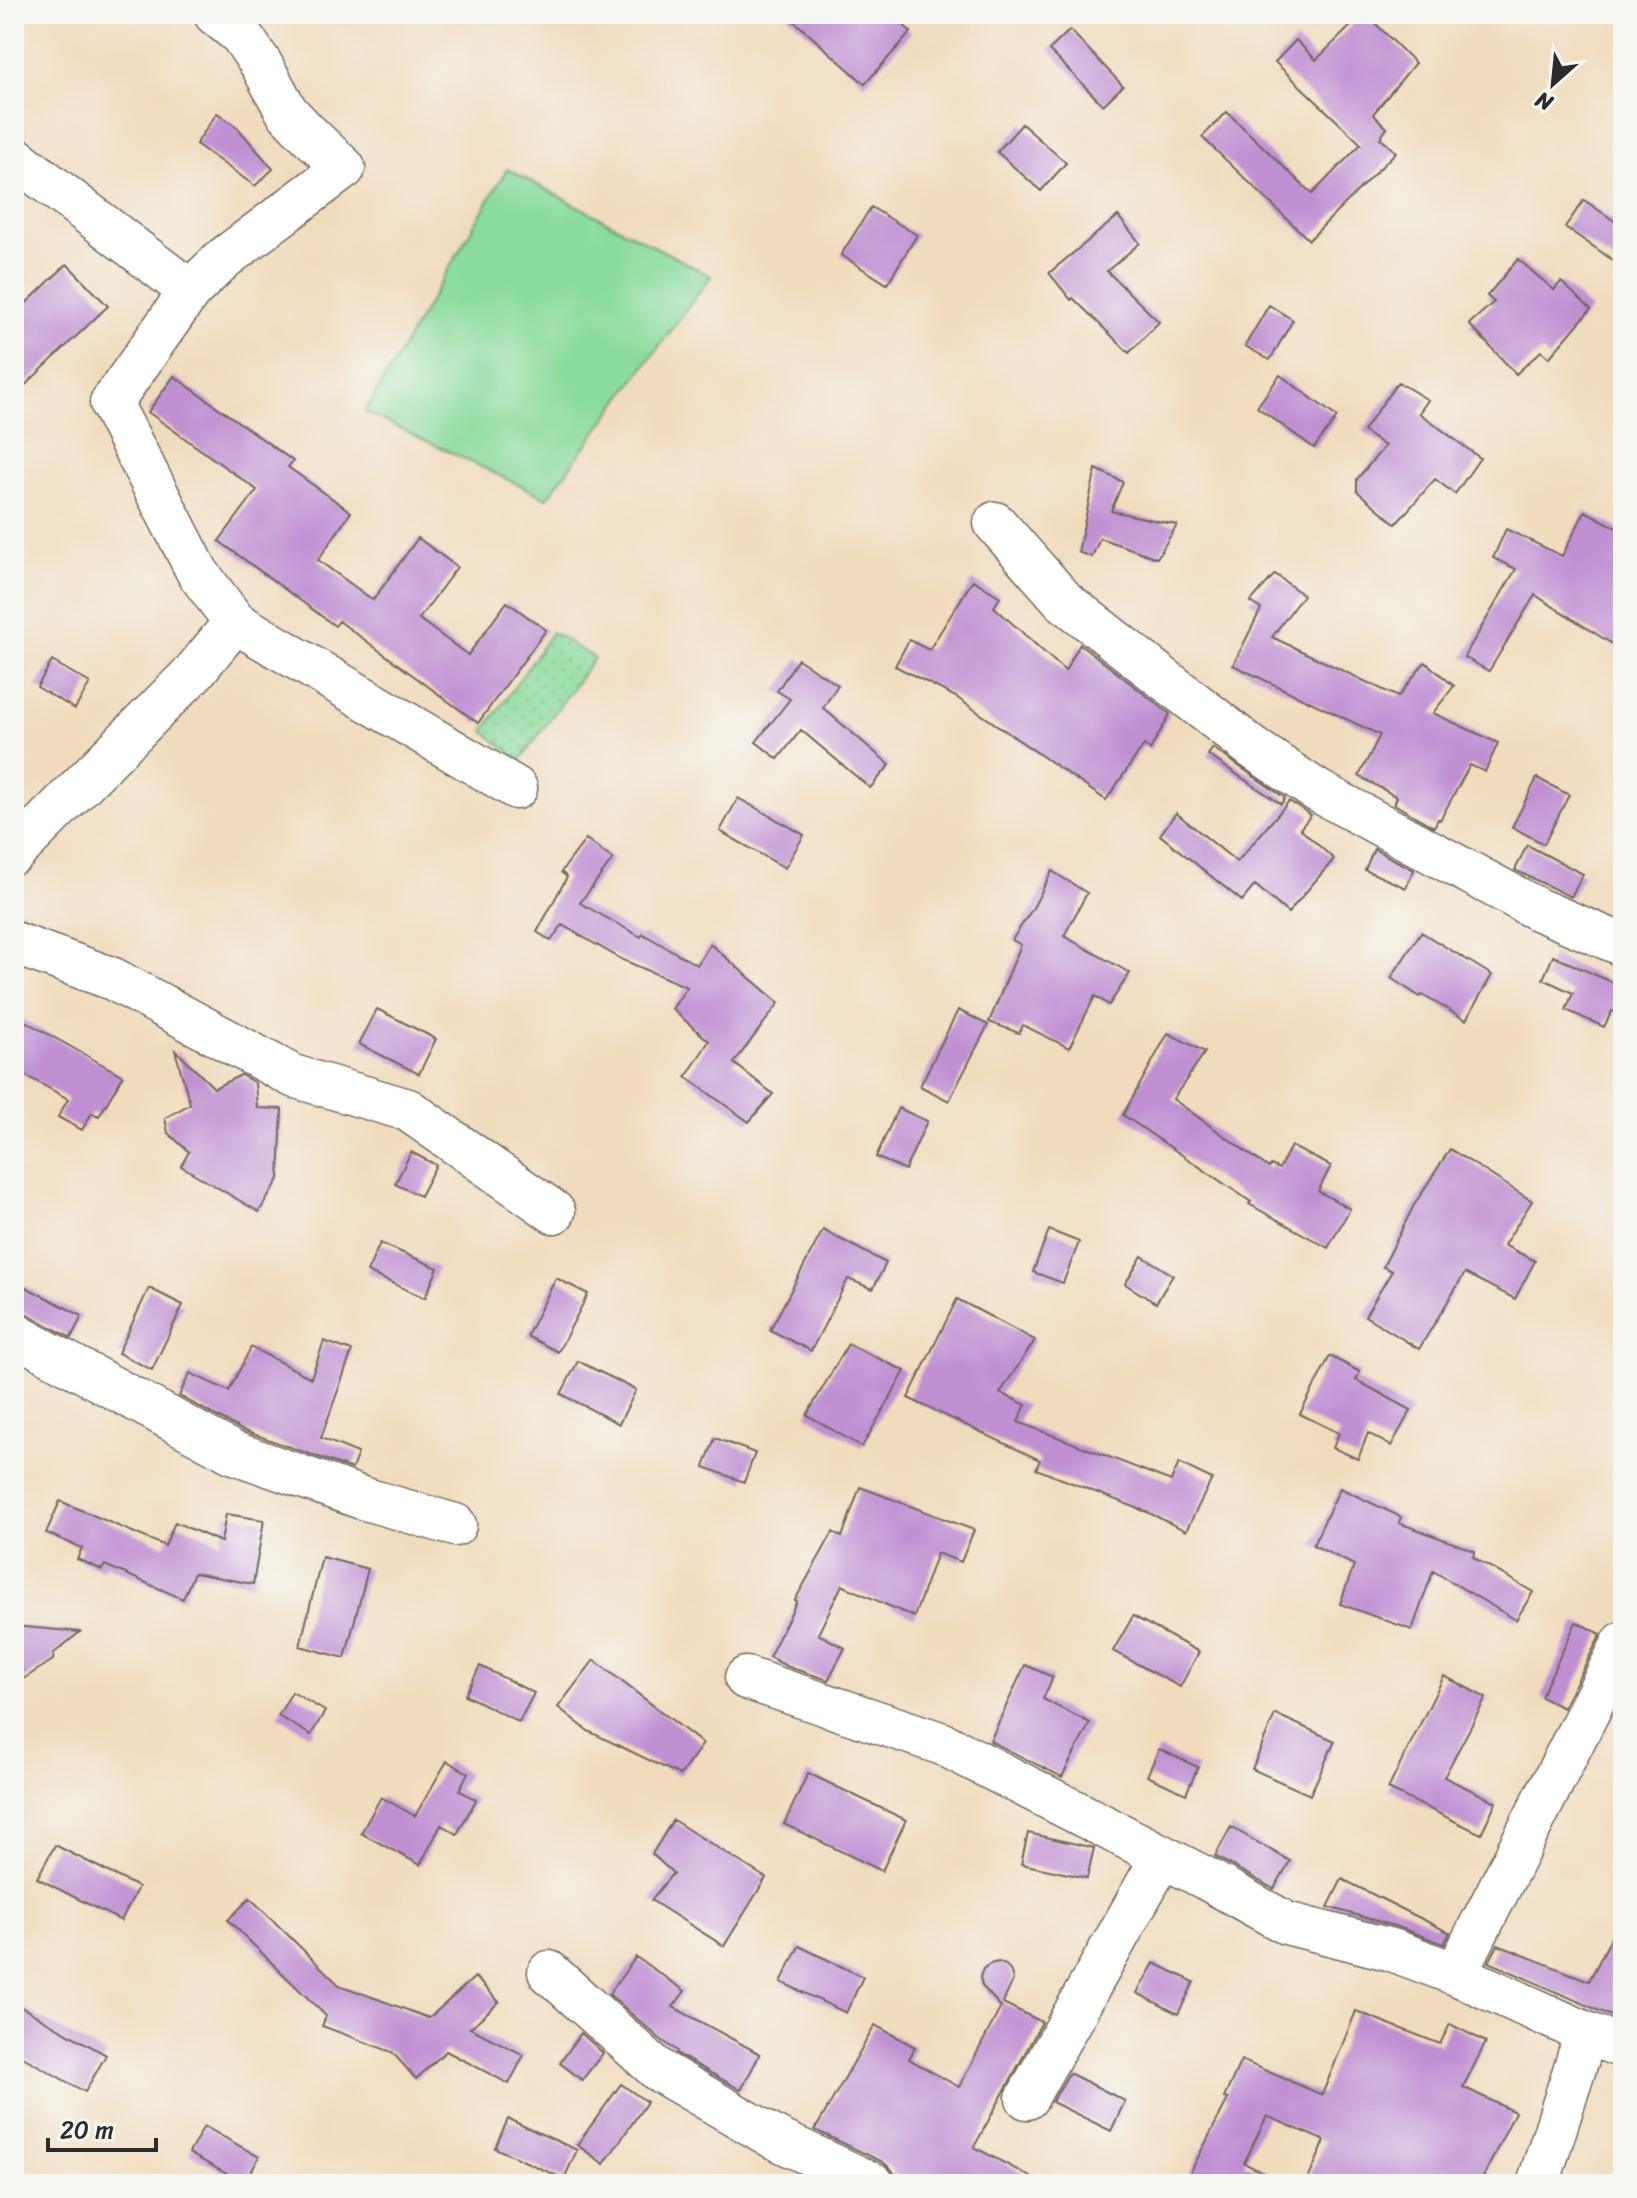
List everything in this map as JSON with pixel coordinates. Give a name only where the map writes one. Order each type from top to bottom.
[{"type":"street","points":[[215,14],[241,35],[287,112],[344,168],[223,259],[190,291],[111,403],[198,573],[235,622],[516,788]]},
{"type":"street","points":[[14,157],[190,291]]},
{"type":"street","points":[[995,523],[1064,601],[1253,748],[1316,790],[1537,909],[1623,945]]},
{"type":"street","points":[[14,853],[194,672],[235,622]]},
{"type":"street","points":[[14,943],[113,979],[293,1076],[408,1110],[554,1212]]},
{"type":"street","points":[[14,1334],[232,1452],[362,1498],[455,1525]]},
{"type":"street","points":[[1456,1974],[1623,1643]]},
{"type":"street","points":[[746,1678],[943,1744],[1286,1923],[1392,1950],[1456,1974],[1605,2040],[1538,2184]]},
{"type":"street","points":[[1027,2098],[1162,1857]]},
{"type":"street","points":[[549,1972],[658,2070],[775,2138],[873,2184]]},
{"type":"green space","points":[[507,169],[711,276],[547,498],[365,412]]},
{"type":"green space","points":[[552,632],[594,658],[520,761],[484,731]]},
{"type":"building","points":[[786,14],[892,14],[911,32],[865,84]]},
{"type":"building","points":[[1363,14],[1415,63],[1373,114],[1387,128],[1380,138],[1396,152],[1309,240],[1202,137],[1227,112],[1312,194],[1361,144],[1275,62],[1296,40],[1316,60]]},
{"type":"building","points":[[1070,30],[1123,86],[1103,105],[1049,50]]},
{"type":"building","points":[[217,113],[237,127],[273,169],[255,186],[196,144]]},
{"type":"building","points":[[1022,124],[1066,163],[1041,191],[997,152]]},
{"type":"building","points":[[1584,200],[1623,227],[1623,267],[1565,227]]},
{"type":"building","points":[[871,207],[917,235],[887,284],[841,255]]},
{"type":"building","points":[[1118,216],[1140,243],[1107,271],[1159,322],[1129,353],[1073,298],[1071,300],[1049,273]]},
{"type":"building","points":[[1518,259],[1554,290],[1561,282],[1591,309],[1549,358],[1541,351],[1516,374],[1469,324],[1494,302],[1487,296]]},
{"type":"building","points":[[67,264],[108,306],[14,396],[14,315]]},
{"type":"building","points":[[1269,305],[1293,320],[1270,360],[1245,346]]},
{"type":"building","points":[[1280,375],[1337,417],[1314,448],[1257,407]]},
{"type":"building","points":[[174,376],[293,461],[288,467],[351,512],[318,560],[373,600],[418,538],[457,567],[419,619],[468,655],[507,602],[546,630],[478,723],[339,621],[335,626],[219,541],[257,490],[148,412]]},
{"type":"building","points":[[1398,382],[1428,400],[1419,413],[1480,458],[1455,494],[1435,479],[1396,524],[1357,491],[1357,479],[1385,446],[1363,431]]},
{"type":"building","points":[[1096,469],[1123,482],[1111,511],[1177,525],[1157,558],[1100,538],[1092,557],[1078,552]]},
{"type":"building","points":[[1585,511],[1623,531],[1623,651],[1535,595],[1489,671],[1464,657],[1516,569],[1493,558],[1506,529],[1562,556]]},
{"type":"building","points":[[1275,574],[1303,595],[1272,637],[1398,697],[1425,662],[1454,686],[1433,713],[1498,743],[1485,772],[1470,765],[1434,827],[1394,804],[1397,797],[1359,776],[1380,735],[1233,665],[1261,609],[1250,602]]},
{"type":"building","points":[[973,580],[1000,597],[994,607],[1065,671],[1080,644],[1170,714],[1150,750],[1144,745],[1106,800],[956,697],[895,666],[909,640],[929,650]]},
{"type":"building","points":[[798,659],[838,685],[823,708],[890,765],[870,788],[801,730],[778,759],[756,742],[790,699],[777,691]]},
{"type":"building","points":[[52,661],[90,683],[75,709],[37,687]]},
{"type":"building","points":[[1213,748],[1285,798],[1281,804],[1208,755]]},
{"type":"building","points":[[1537,778],[1569,795],[1544,844],[1512,827]]},
{"type":"building","points":[[738,798],[804,835],[785,868],[720,831]]},
{"type":"building","points":[[1289,801],[1311,815],[1300,829],[1334,859],[1288,913],[1255,885],[1242,901],[1160,835],[1176,813],[1237,862]]},
{"type":"building","points":[[586,839],[613,859],[580,903],[697,965],[710,944],[779,1003],[734,1063],[773,1094],[749,1122],[686,1077],[709,1041],[672,1009],[687,987],[623,960],[562,925],[551,941],[537,932],[567,877],[561,872]]},
{"type":"building","points":[[1527,845],[1583,874],[1571,897],[1515,870]]},
{"type":"building","points":[[1374,849],[1414,870],[1406,888],[1365,870]]},
{"type":"building","points":[[1052,871],[1087,893],[1064,936],[1130,973],[1109,1005],[1095,996],[1069,1048],[1023,1025],[1019,1033],[989,1022],[1021,945],[1012,940]]},
{"type":"building","points":[[1421,932],[1492,975],[1466,1020],[1422,995],[1420,997],[1391,978]]},
{"type":"building","points":[[1553,956],[1623,987],[1623,1016],[1612,1011],[1604,1027],[1566,1010],[1573,993],[1543,979]]},
{"type":"building","points":[[377,1009],[436,1039],[419,1074],[359,1044]]},
{"type":"building","points":[[958,1010],[988,1025],[949,1101],[920,1086]]},
{"type":"building","points":[[14,1015],[123,1076],[99,1116],[92,1113],[82,1130],[58,1117],[68,1099],[14,1069]]},
{"type":"building","points":[[1168,1033],[1205,1052],[1173,1099],[1269,1168],[1271,1165],[1279,1169],[1291,1146],[1331,1166],[1318,1191],[1350,1209],[1328,1248],[1249,1204],[1251,1202],[1123,1115]]},
{"type":"building","points":[[175,1050],[214,1088],[241,1075],[255,1083],[257,1108],[282,1109],[279,1179],[259,1212],[181,1166],[189,1152],[168,1133],[165,1118],[190,1104]]},
{"type":"building","points":[[898,1108],[927,1121],[905,1170],[876,1157]]},
{"type":"building","points":[[1450,1149],[1532,1201],[1504,1245],[1535,1261],[1515,1299],[1465,1273],[1419,1349],[1365,1316],[1392,1271],[1383,1267],[1414,1205]]},
{"type":"building","points":[[411,1152],[436,1165],[420,1196],[395,1184]]},
{"type":"building","points":[[823,1230],[886,1263],[873,1289],[848,1279],[811,1351],[770,1330]]},
{"type":"building","points":[[1049,1230],[1079,1242],[1063,1283],[1033,1272]]},
{"type":"building","points":[[380,1243],[438,1268],[425,1298],[367,1272]]},
{"type":"building","points":[[1142,1256],[1173,1275],[1156,1303],[1125,1284]]},
{"type":"building","points":[[556,1278],[588,1294],[558,1352],[527,1336]]},
{"type":"building","points":[[14,1281],[82,1316],[71,1338],[14,1310]]},
{"type":"building","points":[[149,1288],[183,1305],[152,1370],[118,1353]]},
{"type":"building","points":[[957,1299],[1035,1340],[1000,1393],[1026,1405],[1018,1422],[1171,1481],[1179,1463],[1212,1479],[1186,1531],[1147,1512],[1036,1469],[1040,1460],[908,1398]]},
{"type":"building","points":[[324,1341],[352,1351],[321,1438],[358,1453],[352,1469],[242,1430],[179,1396],[190,1373],[229,1391],[251,1347],[311,1378]]},
{"type":"building","points":[[848,1344],[905,1371],[862,1447],[807,1415]]},
{"type":"building","points":[[1330,1356],[1360,1372],[1356,1380],[1411,1410],[1391,1446],[1368,1433],[1358,1459],[1333,1448],[1339,1433],[1300,1414]]},
{"type":"building","points":[[578,1361],[636,1390],[619,1424],[561,1394]]},
{"type":"building","points":[[715,1438],[755,1453],[744,1482],[704,1467]]},
{"type":"building","points":[[860,1487],[974,1530],[961,1562],[937,1553],[914,1617],[842,1585],[818,1634],[845,1648],[828,1680],[769,1657],[795,1600],[833,1532],[842,1537]]},
{"type":"building","points":[[1340,1488],[1401,1517],[1399,1523],[1475,1551],[1473,1557],[1533,1592],[1516,1620],[1433,1571],[1412,1630],[1340,1604],[1354,1565],[1313,1545]]},
{"type":"building","points":[[60,1501],[165,1546],[175,1522],[221,1542],[226,1514],[264,1520],[253,1584],[194,1573],[183,1599],[105,1565],[102,1570],[77,1559],[82,1548],[46,1533]]},
{"type":"building","points":[[322,1557],[368,1569],[345,1658],[300,1646]]},
{"type":"building","points":[[1133,1616],[1199,1652],[1180,1687],[1113,1651]]},
{"type":"building","points":[[1576,1622],[1601,1634],[1563,1708],[1541,1697]]},
{"type":"building","points":[[14,1626],[80,1632],[54,1653],[53,1660],[14,1685]]},
{"type":"building","points":[[594,1660],[703,1744],[680,1775],[588,1731],[558,1707]]},
{"type":"building","points":[[1025,1665],[1053,1677],[1043,1699],[1090,1723],[1062,1777],[990,1741]]},
{"type":"building","points":[[480,1666],[534,1693],[519,1722],[465,1695]]},
{"type":"building","points":[[1444,1676],[1486,1698],[1444,1777],[1496,1802],[1481,1834],[1388,1789]]},
{"type":"building","points":[[292,1692],[325,1711],[311,1735],[278,1716]]},
{"type":"building","points":[[1275,1714],[1335,1741],[1310,1795],[1252,1769]]},
{"type":"building","points":[[1159,1749],[1198,1767],[1186,1794],[1147,1776]]},
{"type":"building","points":[[447,1761],[468,1773],[459,1790],[476,1800],[457,1834],[441,1825],[420,1865],[361,1833],[381,1797],[415,1816]]},
{"type":"building","points":[[808,1773],[906,1820],[882,1871],[784,1824]]},
{"type":"building","points":[[673,1820],[766,1878],[724,1946],[651,1900],[673,1873],[652,1854]]},
{"type":"building","points":[[1231,1827],[1290,1861],[1274,1889],[1215,1856]]},
{"type":"building","points":[[1028,1833],[1094,1848],[1087,1878],[1021,1864]]},
{"type":"building","points":[[55,1845],[138,1887],[121,1921],[37,1878]]},
{"type":"building","points":[[1342,1879],[1450,1933],[1444,1944],[1328,1907]]},
{"type":"building","points":[[250,1898],[339,1985],[429,2018],[475,1977],[499,2002],[470,2028],[524,2055],[509,2084],[446,2051],[416,2079],[392,2052],[322,2026],[326,2016],[228,1920]]},
{"type":"building","points":[[1623,1915],[1623,2007],[1618,2019],[1489,1962],[1498,1945],[1589,1981]]},
{"type":"building","points":[[799,1946],[863,1977],[846,2013],[781,1982]]},
{"type":"building","points":[[636,1957],[685,1991],[673,2007],[760,2054],[741,2090],[676,2053],[609,1994]]},
{"type":"building","points":[[998,1962],[1006,1965],[1013,1980],[1003,2003],[1042,2022],[974,2147],[1044,2184],[910,2184],[895,2175],[883,2162],[815,2130],[875,2025],[915,2047],[909,2059],[959,2087],[1001,2007],[982,1986],[980,1977],[983,1969]]},
{"type":"building","points":[[1154,1963],[1194,1982],[1178,2014],[1137,1993]]},
{"type":"building","points":[[14,2003],[106,2055],[85,2092],[14,2052]]},
{"type":"building","points":[[1356,2011],[1440,2044],[1450,2024],[1486,2042],[1463,2087],[1515,2112],[1480,2184],[1306,2184],[1325,2141],[1267,2116],[1244,2163],[1285,2184],[1211,2184],[1190,2173],[1228,2099],[1224,2098],[1241,2060],[1322,2095]]},
{"type":"building","points":[[581,2033],[603,2053],[582,2080],[560,2063]]},
{"type":"building","points":[[1069,2073],[1125,2101],[1111,2131],[1052,2102]]},
{"type":"building","points":[[621,2084],[647,2102],[604,2164],[577,2145]]},
{"type":"building","points":[[508,2119],[577,2150],[564,2179],[495,2148]]},
{"type":"building","points":[[204,2126],[259,2157],[245,2184],[189,2153]]}]
